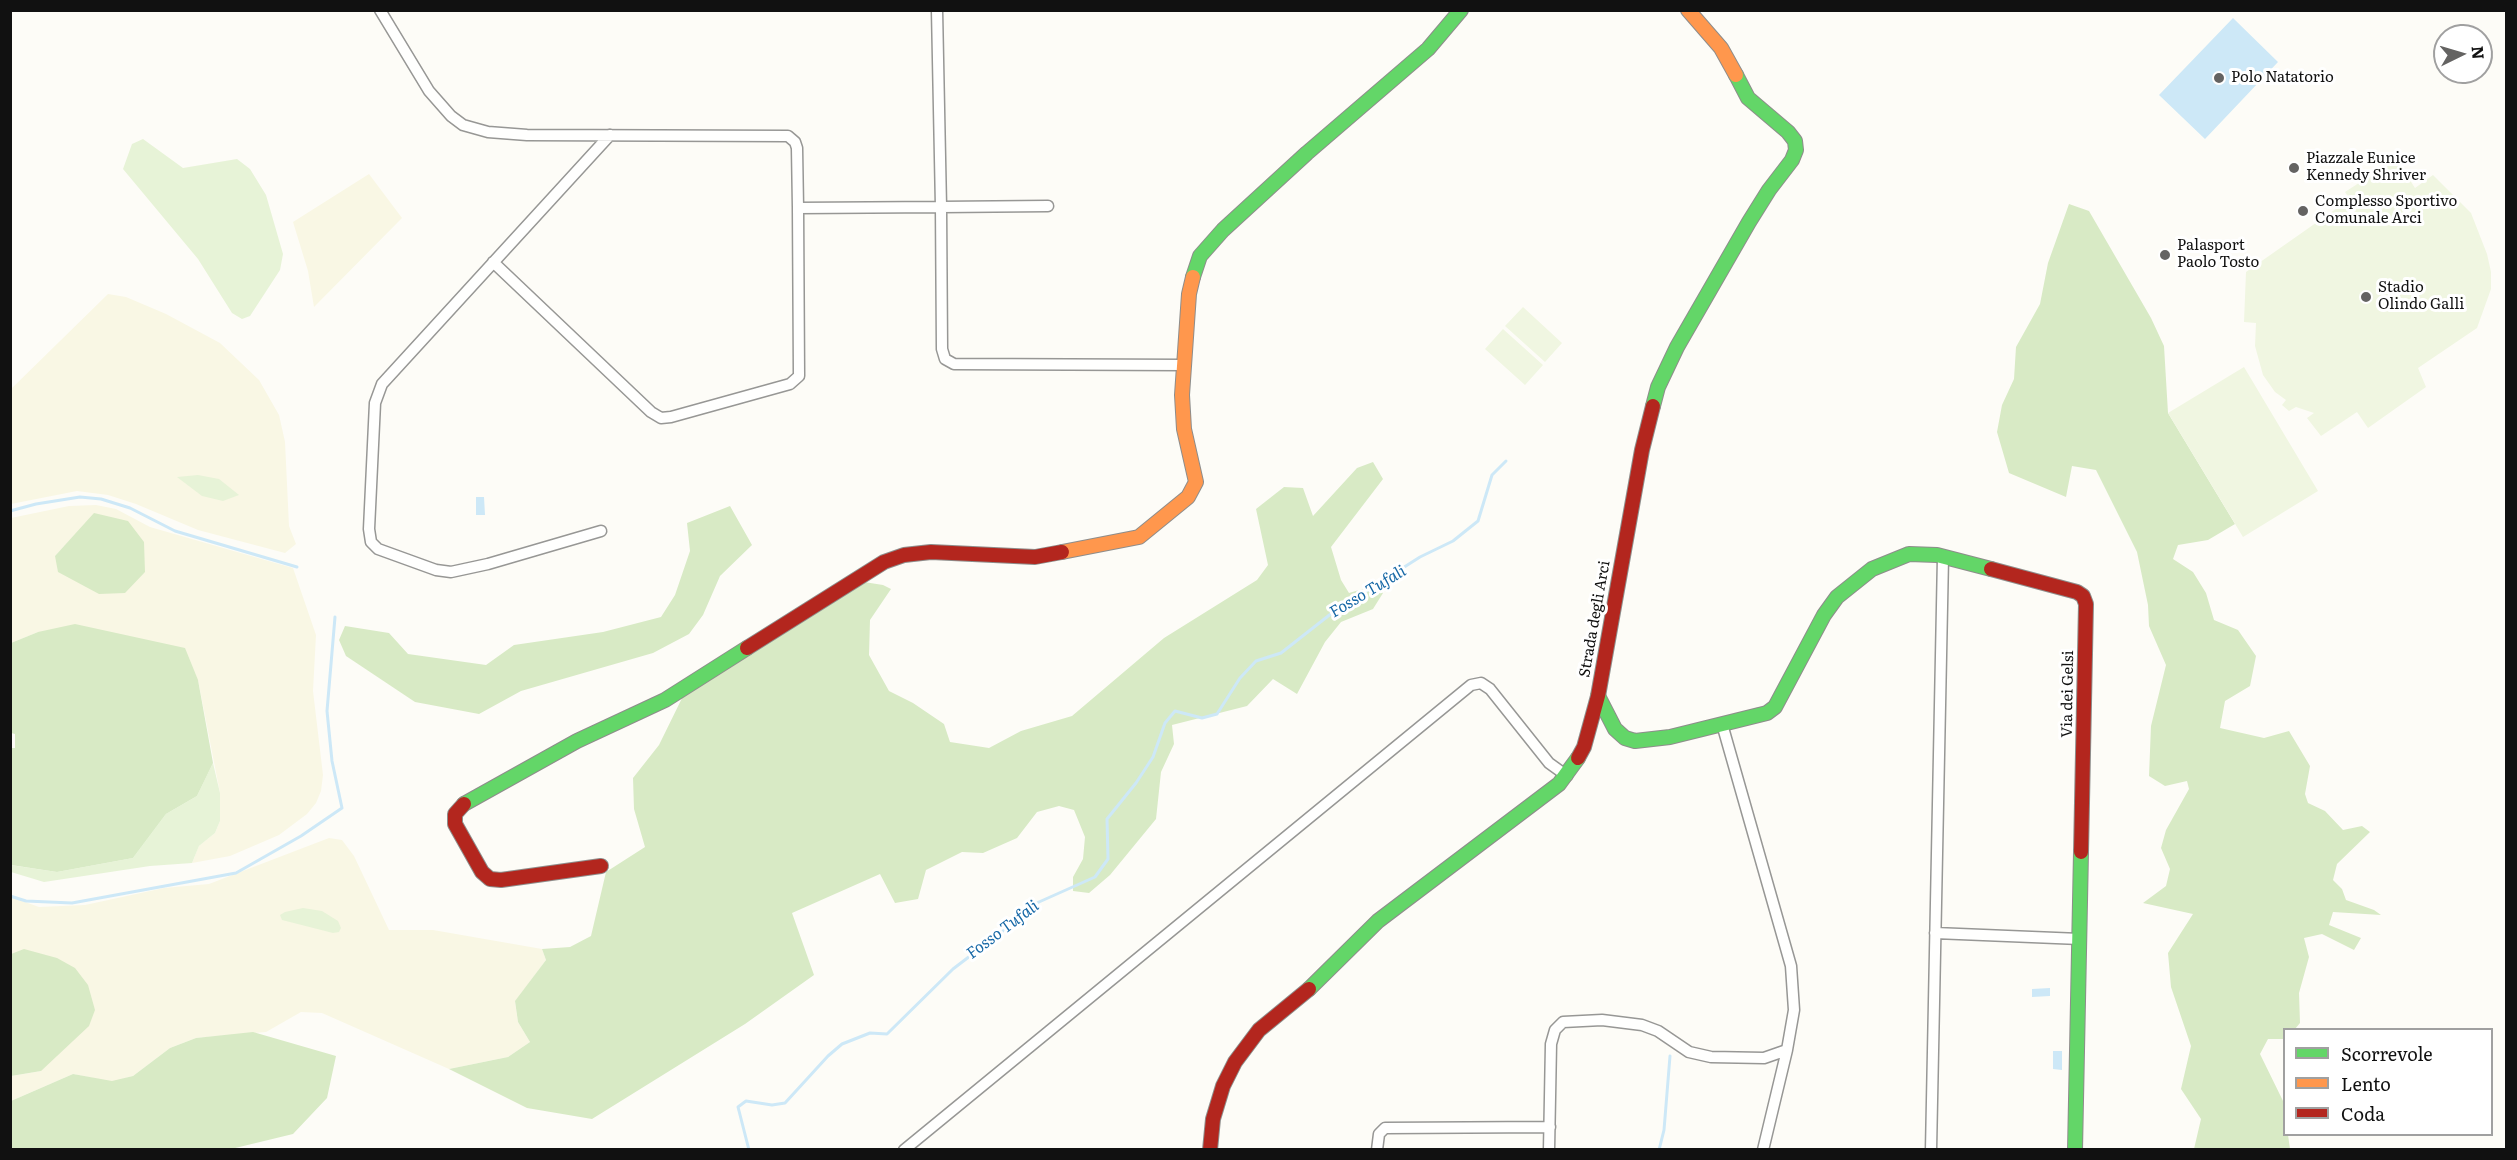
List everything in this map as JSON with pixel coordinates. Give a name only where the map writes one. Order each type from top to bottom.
[{"type":"street","points":[[380,10],[429,91],[459,123],[482,130],[512,134],[788,136],[796,145],[800,376],[790,384],[671,417],[661,417],[651,412],[493,262]]},
{"type":"street","points":[[937,10],[942,349],[947,361],[954,364],[1184,365]]},
{"type":"street","points":[[601,866],[501,880],[490,879],[482,872],[455,824],[455,812],[460,806],[577,741],[650,708],[864,573],[893,558],[931,552],[1035,557],[1127,541],[1142,536],[1188,497],[1195,486],[1196,474],[1183,421],[1184,365],[1190,286],[1203,251],[1307,153],[1428,49],[1461,10]]},
{"type":"street","name":"Strada degli Arci","points":[[1210,1149],[1211,1124],[1223,1086],[1235,1062],[1259,1030],[1300,998],[1378,921],[1557,786],[1567,776],[1584,747],[1598,696],[1644,441],[1658,387],[1677,347],[1749,222],[1792,160],[1796,150],[1795,141],[1788,132],[1749,98],[1721,48],[1688,10]]},
{"type":"street","points":[[601,531],[454,572],[436,570],[381,550],[371,542],[369,529],[375,399],[378,389],[610,135]]},
{"type":"street","points":[[798,208],[1048,206]]},
{"type":"street","name":"Via dei Gelsi","points":[[1598,696],[1615,729],[1625,738],[1635,741],[1670,737],[1773,710],[1827,610],[1840,593],[1884,563],[1904,555],[1926,553],[1943,556],[2077,592],[2086,601],[2075,1149]]},
{"type":"street","points":[[1931,1149],[1943,556]]},
{"type":"street","points":[[904,1149],[1471,685],[1481,683],[1490,688],[1549,763],[1567,776]]},
{"type":"street","points":[[1722,724],[1791,966],[1794,1010],[1787,1050],[1763,1149]]},
{"type":"street","points":[[1935,933],[2080,939]]},
{"type":"street","points":[[1549,1149],[1552,1040],[1557,1026],[1566,1021],[1602,1020],[1642,1024],[1658,1030],[1689,1052],[1704,1056],[1764,1058],[1787,1050]]},
{"type":"street","points":[[1377,1149],[1379,1134],[1383,1129],[1388,1128],[1550,1127]]},
{"type":"shaded area","points":[[369,174],[402,218],[314,307],[308,271],[293,222]]},
{"type":"shaded area","points":[[108,294],[126,297],[166,314],[220,343],[259,380],[279,415],[285,442],[289,526],[296,544],[285,553],[198,530],[108,495],[77,491],[11,504],[11,389]]},
{"type":"shaded area","points":[[96,505],[116,509],[150,527],[293,568],[316,635],[313,691],[323,775],[321,791],[316,803],[307,814],[279,835],[230,856],[192,863],[199,846],[215,833],[220,821],[220,793],[198,680],[38,632],[11,643],[11,518],[69,506]],"holes":[[[73,537],[145,572],[55,556]]]},
{"type":"shaded area","points":[[329,838],[342,840],[354,856],[389,930],[433,930],[542,949],[546,960],[515,1002],[518,1022],[530,1042],[508,1057],[449,1069],[322,1013],[301,1012],[266,1032],[196,1038],[170,1048],[133,1076],[112,1082],[73,1074],[11,1101],[11,1076],[41,1071],[24,950],[11,954],[11,897],[39,907],[85,905],[164,888],[209,884]]},
{"type":"green space","points":[[143,139],[183,168],[237,159],[250,169],[266,195],[283,254],[280,270],[250,316],[242,319],[232,313],[198,259],[123,169],[132,144]]},
{"type":"green space","name":"Stadio Olindo Galli","points":[[2396,159],[2415,188],[2433,175],[2471,213],[2487,254],[2491,272],[2491,289],[2477,328],[2418,368],[2426,387],[2368,428],[2357,412],[2321,436],[2307,418],[2314,413],[2296,407],[2289,411],[2282,405],[2286,400],[2275,392],[2263,375],[2255,346],[2256,323],[2244,322],[2246,272],[2350,199],[2345,192]]},
{"type":"green space","points":[[2069,204],[2089,211],[2151,318],[2164,346],[2168,413],[2235,524],[2208,540],[2178,545],[2173,559],[2193,572],[2206,593],[2214,620],[2238,630],[2256,656],[2250,686],[2225,701],[2220,728],[2264,738],[2289,731],[2310,766],[2305,794],[2308,803],[2325,811],[2343,830],[2362,826],[2370,832],[2337,864],[2333,880],[2342,889],[2346,900],[2374,910],[2381,915],[2333,912],[2329,925],[2361,938],[2354,950],[2322,934],[2304,938],[2309,957],[2299,993],[2300,1023],[2296,1028],[2283,1028],[2283,1039],[2268,1039],[2260,1054],[2283,1101],[2283,1136],[2288,1136],[2290,1149],[2194,1149],[2201,1119],[2181,1089],[2191,1046],[2171,987],[2168,953],[2193,914],[2143,903],[2166,886],[2170,869],[2161,848],[2166,830],[2189,789],[2187,781],[2165,786],[2149,776],[2151,726],[2166,665],[2149,626],[2148,605],[2137,552],[2096,470],[2072,466],[2066,497],[2009,473],[1997,432],[2002,405],[2014,379],[2016,347],[2040,304],[2048,263]]},
{"type":"green space","points":[[1523,307],[1562,343],[1545,362],[1505,326]]},
{"type":"green space","points":[[1503,329],[1543,365],[1525,385],[1485,349]]},
{"type":"green space","points":[[2244,367],[2318,491],[2243,537],[2168,413]]},
{"type":"green space","points":[[1373,462],[1383,479],[1331,547],[1341,580],[1349,593],[1376,585],[1383,593],[1373,609],[1341,622],[1325,642],[1297,694],[1273,679],[1247,706],[1172,725],[1174,744],[1161,772],[1156,819],[1110,875],[1089,893],[1073,891],[1073,877],[1083,859],[1085,837],[1074,810],[1059,806],[1037,812],[1017,838],[983,853],[962,852],[926,870],[918,899],[895,903],[880,874],[792,913],[814,975],[745,1024],[592,1119],[527,1108],[449,1069],[508,1057],[530,1042],[518,1022],[515,1001],[546,960],[542,949],[570,947],[591,936],[606,872],[645,847],[634,809],[633,778],[659,745],[686,690],[864,582],[883,585],[891,589],[870,620],[869,655],[889,691],[913,703],[944,724],[950,742],[989,748],[1021,731],[1072,716],[1164,638],[1257,580],[1268,565],[1256,509],[1284,487],[1303,488],[1313,516],[1357,468]]},
{"type":"green space","points":[[198,475],[219,479],[239,495],[223,501],[202,496],[177,477]]},
{"type":"green space","points":[[730,506],[752,545],[720,576],[703,615],[689,634],[653,653],[521,691],[479,714],[415,702],[346,656],[339,640],[345,626],[389,633],[408,654],[486,665],[514,645],[603,632],[661,617],[675,595],[690,551],[687,523]]},
{"type":"green space","points":[[94,513],[128,521],[144,542],[145,572],[125,593],[99,594],[58,572],[55,556]]},
{"type":"green space","points":[[75,624],[185,648],[198,680],[213,763],[197,796],[166,814],[133,858],[57,872],[11,865],[10,748],[15,748],[15,734],[11,733],[11,643],[38,632]]},
{"type":"green space","points":[[213,763],[220,793],[220,821],[215,833],[199,846],[192,863],[150,866],[44,882],[11,872],[10,865],[57,872],[133,858],[166,814],[197,796]]},
{"type":"green space","points":[[303,908],[322,911],[338,921],[341,928],[339,932],[333,933],[282,920],[280,915],[285,912]]},
{"type":"green space","points":[[24,949],[57,958],[75,968],[88,985],[95,1010],[89,1026],[41,1071],[11,1076],[11,954]]},
{"type":"green space","points":[[253,1032],[336,1056],[327,1098],[293,1134],[227,1150],[11,1149],[11,1101],[73,1074],[112,1081],[133,1076],[170,1048],[196,1038]]},
{"type":"water","name":"Polo Natatorio","points":[[2233,18],[2278,62],[2205,139],[2159,95]]},
{"type":"water","points":[[476,497],[484,497],[485,515],[476,515]]},
{"type":"water","points":[[2050,988],[2050,996],[2032,997],[2032,989]]},
{"type":"water","points":[[2053,1051],[2062,1051],[2062,1070],[2053,1069]]},
{"type":"waterway","name":"Fosso Tufali","points":[[749,1150],[738,1107],[746,1101],[772,1105],[785,1103],[842,1044],[870,1033],[887,1034],[953,969],[1004,930],[1030,906],[1095,877],[1108,859],[1107,819],[1136,783],[1153,757],[1165,723],[1175,711],[1202,718],[1217,714],[1240,678],[1256,661],[1281,653],[1332,613],[1420,557],[1453,541],[1478,521],[1492,475],[1506,461]]},
{"type":"waterway","points":[[10,511],[80,497],[101,499],[130,508],[175,531],[297,567]]},
{"type":"waterway","points":[[10,896],[26,901],[72,903],[236,873],[301,836],[342,808],[332,761],[327,711],[335,617]]},
{"type":"waterway","points":[[1659,1150],[1664,1130],[1670,1056]]},
{"type":"traffic: fast","points":[[1193,277],[1200,256],[1223,230],[1307,153],[1428,49],[1461,10]]},
{"type":"traffic: fast","points":[[1653,406],[1658,387],[1677,347],[1749,222],[1769,190],[1792,160],[1796,150],[1795,141],[1788,132],[1748,98],[1736,75]]},
{"type":"traffic: fast","points":[[1598,696],[1615,729],[1625,738],[1635,741],[1670,737],[1767,713],[1775,707],[1824,615],[1837,597],[1872,569],[1909,554],[1937,555],[1991,569]]},
{"type":"traffic: fast","points":[[464,804],[577,741],[665,700],[747,648]]},
{"type":"traffic: fast","points":[[1309,989],[1378,921],[1559,784],[1578,758]]},
{"type":"traffic: fast","points":[[2075,1150],[2081,852]]},
{"type":"traffic: slow","points":[[1688,10],[1721,48],[1736,75]]},
{"type":"traffic: slow","points":[[1062,552],[1139,537],[1188,497],[1196,482],[1184,429],[1182,395],[1189,294],[1193,277]]},
{"type":"traffic: jam","points":[[1578,758],[1584,747],[1598,696],[1642,450],[1653,406]]},
{"type":"traffic: jam","points":[[747,648],[884,562],[904,555],[931,552],[1035,557],[1062,552]]},
{"type":"traffic: jam","points":[[1991,569],[2077,592],[2083,596],[2086,604],[2081,852]]},
{"type":"traffic: jam","points":[[464,804],[455,814],[455,824],[482,872],[490,879],[501,880],[601,866]]},
{"type":"traffic: jam","points":[[1210,1150],[1213,1119],[1223,1086],[1235,1062],[1259,1030],[1309,989]]},
{"type":"place","name":"Polo Natatorio","points":[[2219,78]]},
{"type":"place","name":"Piazzale Eunice Kennedy Shriver","points":[[2294,168]]},
{"type":"place","name":"Complesso Sportivo Comunale Arci","points":[[2303,211]]},
{"type":"place","name":"Palasport Paolo Tosto","points":[[2165,255]]},
{"type":"place","name":"Stadio Olindo Galli","points":[[2366,297]]}]
